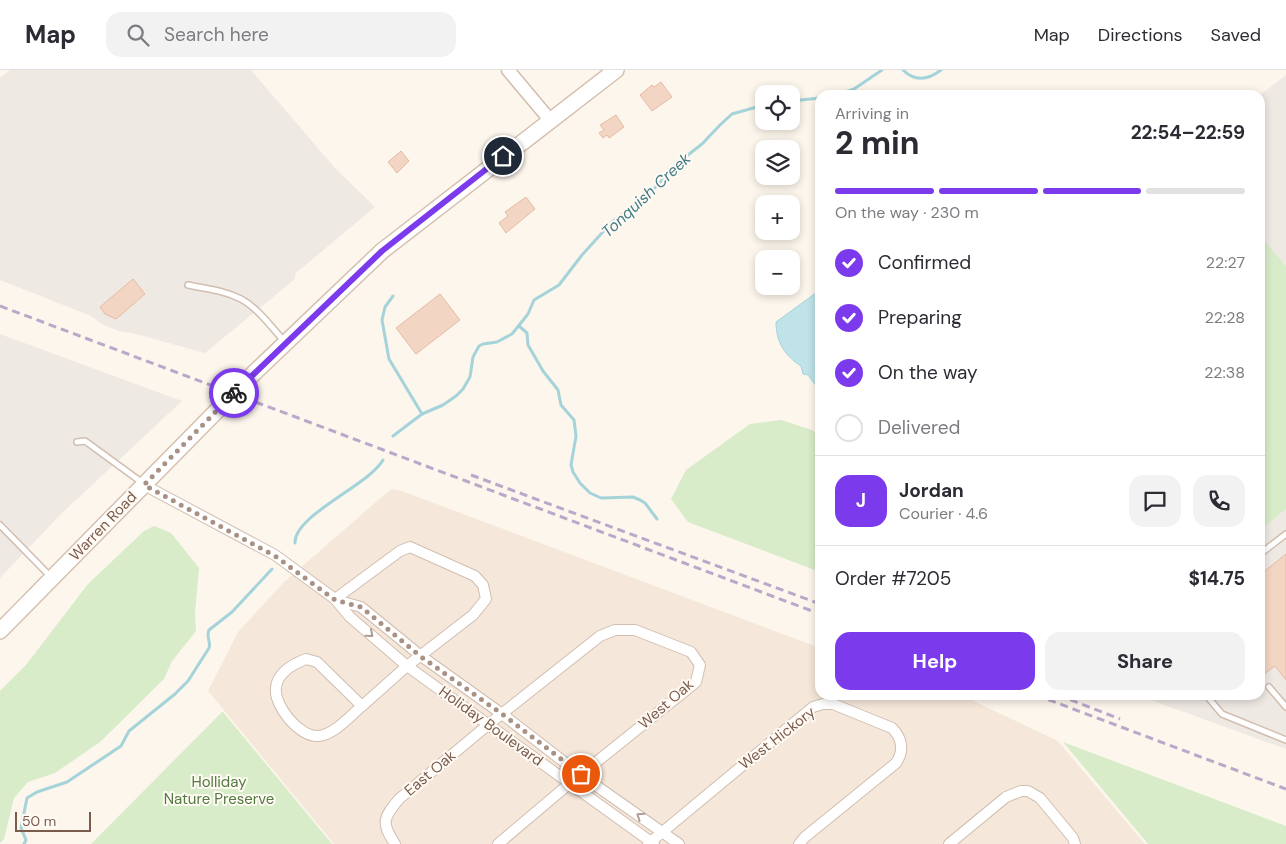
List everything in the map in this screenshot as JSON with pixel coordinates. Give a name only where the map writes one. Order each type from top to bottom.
[{"type":"main road","name":"Warren Road","points":[[0,631],[286,342],[382,251],[616,70]]},
{"type":"street","points":[[508,70],[550,120]]},
{"type":"street","name":"Holiday Boulevard","points":[[144,485],[275,556],[335,600],[350,617],[407,666],[651,843]]},
{"type":"street","points":[[335,600],[400,551],[410,547],[475,576],[483,586],[486,599],[473,615],[407,666],[362,706],[331,731],[319,736],[307,735],[297,727],[281,709],[276,694],[276,686],[281,675],[292,665],[306,659],[318,662],[362,706]]},
{"type":"street","name":"Holiday Boulevard","points":[[335,600],[361,607],[420,656],[679,844]]},
{"type":"street","name":"West Oak","points":[[502,714],[600,636],[615,630],[635,630],[691,652],[700,665],[696,682],[581,774]]},
{"type":"street","name":"West Hickory","points":[[662,831],[813,707],[832,704],[892,728],[897,732],[901,742],[901,756],[896,763],[805,837],[799,844]]},
{"type":"street","name":"East Oak","points":[[395,844],[387,831],[385,822],[389,811],[399,799],[502,714]]},
{"type":"street","points":[[498,844],[581,774]]},
{"type":"street","points":[[949,844],[1006,797],[1021,791],[1040,798],[1073,838],[1075,844]]},
{"type":"street","points":[[651,843],[662,831]]},
{"type":"lane","points":[[188,286],[224,292],[242,299],[286,342]]},
{"type":"lane","points":[[77,442],[86,441],[144,485]]},
{"type":"lane","points":[[0,525],[52,578]]},
{"type":"lane","points":[[1265,550],[1286,534]]},
{"type":"lane","points":[[1269,687],[1286,707]]},
{"type":"lane","points":[[1210,700],[1222,714],[1286,740]]},
{"type":"shaded area","points":[[10,70],[251,70],[335,168],[375,207],[295,274],[295,279],[205,353],[119,331],[102,324],[91,316],[0,280],[0,78]]},
{"type":"shaded area","points":[[1286,75],[1286,266],[1265,241],[1265,91]]},
{"type":"shaded area","points":[[0,334],[182,401],[60,515],[0,578]]},
{"type":"shaded area","points":[[391,489],[402,491],[815,646],[815,700],[972,700],[1058,741],[1145,844],[334,844],[208,691],[238,632],[284,582]]},
{"type":"shaded area","points":[[1286,509],[1286,749],[1151,700],[1265,700],[1265,527]]},
{"type":"green space","points":[[1265,241],[1286,266],[1286,509],[1265,527]]},
{"type":"green space","points":[[781,420],[815,433],[815,570],[688,522],[671,499],[686,470],[750,424]]},
{"type":"green space","points":[[154,526],[171,533],[199,568],[195,613],[196,631],[172,661],[164,679],[100,742],[55,773],[28,782],[14,798],[4,839],[0,843],[0,691],[26,665],[88,584],[144,531]]},
{"type":"green space","name":"Holliday Nature Preserve","points":[[222,712],[332,844],[91,844]]},
{"type":"green space","points":[[1063,742],[1286,826],[1286,844],[1148,844]]},
{"type":"water","points":[[815,294],[815,384],[808,375],[803,374],[801,366],[790,358],[782,348],[776,329],[776,322]]},
{"type":"building","points":[[661,82],[672,97],[652,111],[640,95],[652,85],[654,87]]},
{"type":"building","points":[[616,115],[624,127],[609,138],[607,135],[603,138],[599,133],[604,130],[600,125]]},
{"type":"building","points":[[401,151],[409,161],[397,173],[388,162]]},
{"type":"building","points":[[526,197],[535,209],[506,233],[499,223],[508,216],[505,212]]},
{"type":"building","points":[[133,279],[145,294],[116,319],[105,314],[100,307]]},
{"type":"building","points":[[440,294],[460,320],[416,354],[396,328]]},
{"type":"building","points":[[1286,554],[1286,680],[1275,666],[1265,673],[1265,571]]},
{"type":"waterway","name":"Tonquish Creek","points":[[851,90],[882,70]]},
{"type":"waterway","name":"Tonquish Creek","points":[[903,70],[917,78],[926,78],[941,70]]},
{"type":"waterway","name":"Tonquish Creek","points":[[800,100],[815,99]]},
{"type":"waterway","name":"Tonquish Creek","points":[[393,436],[422,414],[443,405],[456,396],[470,377],[473,357],[479,346],[497,342],[512,334],[528,314],[534,300],[559,285],[582,255],[611,223],[651,192],[679,162],[702,144],[732,114],[755,108]]},
{"type":"waterway","points":[[393,296],[385,307],[382,320],[389,359],[422,414]]},
{"type":"waterway","points":[[519,326],[527,333],[528,345],[543,371],[558,390],[561,405],[574,420],[576,436],[571,465],[580,483],[590,493],[601,498],[633,497],[640,500],[645,503],[657,519]]},
{"type":"waterway","name":"Tonquish Creek","points":[[295,543],[298,532],[306,522],[318,511],[363,480],[383,460]]},
{"type":"waterway","name":"Tonquish Creek","points":[[24,844],[26,840],[21,828],[27,798],[37,792],[67,782],[121,746],[129,731],[175,694],[188,681],[209,648],[209,630],[232,612],[272,569]]},
{"type":"railway","points":[[0,306],[815,612]]},
{"type":"railway","points":[[471,475],[815,602]]},
{"type":"railway","points":[[1049,700],[1286,789]]},
{"type":"railway","points":[[1071,700],[1120,719]]},
{"type":"way so far","points":[[234,393],[144,485],[275,556],[335,600],[361,607],[420,656],[502,714],[581,774]]},
{"type":"route","points":[[234,393],[382,251],[503,156]]}]
